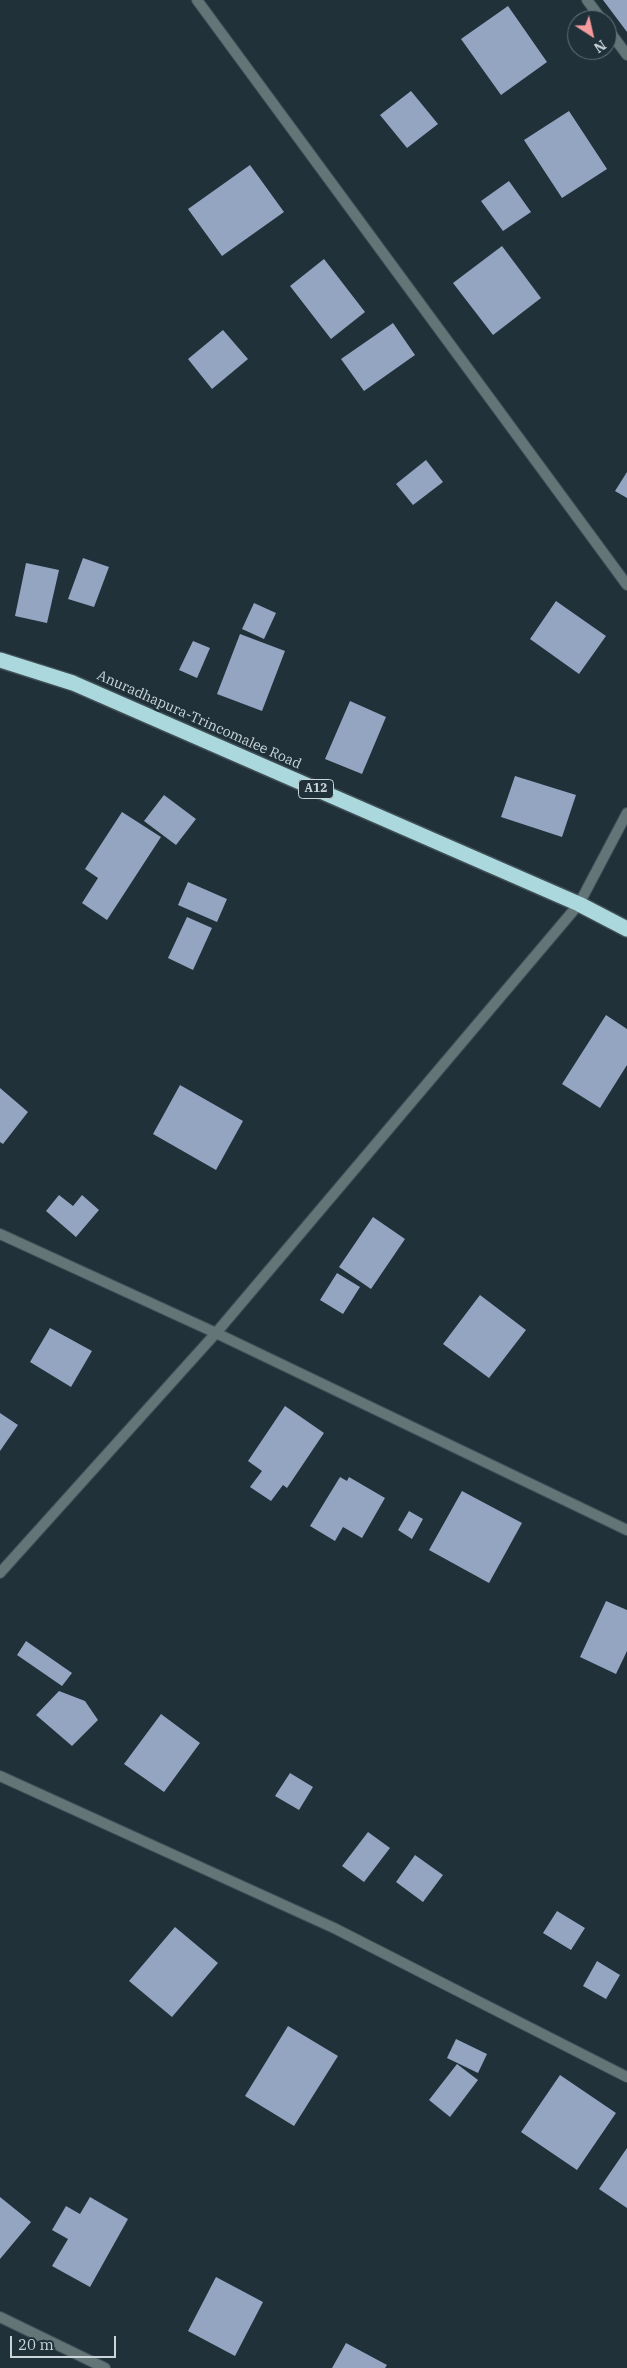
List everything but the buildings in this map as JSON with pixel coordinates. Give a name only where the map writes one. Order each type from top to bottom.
[{"type":"highway","name":"Anuradhapura-Trincomalee Road","points":[[0,660],[73,683],[579,904],[627,930]]},
{"type":"street","points":[[197,0],[627,585]]},
{"type":"street","points":[[617,42],[627,55]]},
{"type":"street","points":[[0,1573],[216,1333],[579,904],[627,813]]},
{"type":"street","points":[[0,1234],[216,1333],[627,1530]]},
{"type":"street","points":[[0,1776],[334,1928],[627,2077]]},
{"type":"street","points":[[0,2317],[105,2368]]}]
